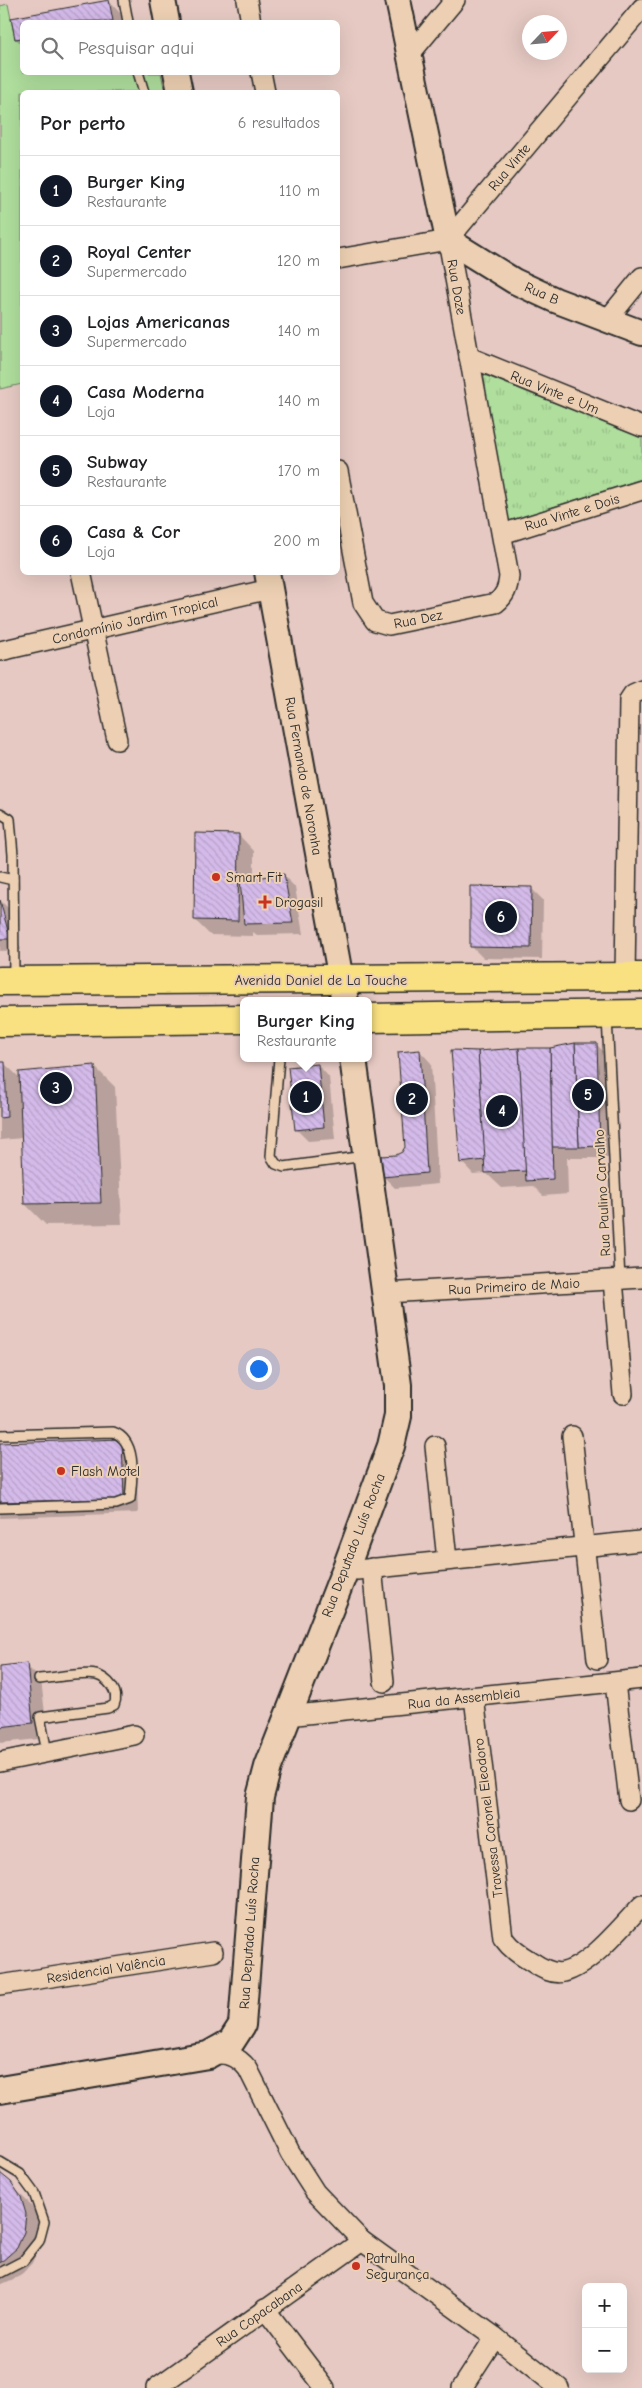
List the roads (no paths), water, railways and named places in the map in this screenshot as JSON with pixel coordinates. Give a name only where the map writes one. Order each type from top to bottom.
[{"type":"main road","name":"Avenida Daniel de La Touche","points":[[7,981],[343,990],[634,977]]},
{"type":"main road","points":[[372,1018],[642,1014]]},
{"type":"main road","points":[[0,1022],[240,1019]]},
{"type":"main road","name":"Rua Deputado Luís Rocha","points":[[0,2090],[208,2055],[230,2042],[242,2025],[260,1797],[268,1767],[287,1716],[359,1567],[398,1416],[398,1385],[354,1062]]},
{"type":"street","points":[[163,0],[167,20]]},
{"type":"street","points":[[247,0],[251,20]]},
{"type":"street","name":"Rua Doze","points":[[398,0],[448,240],[509,576]]},
{"type":"street","points":[[410,54],[455,0]]},
{"type":"street","name":"Rua Vinte","points":[[448,240],[642,8]]},
{"type":"street","points":[[177,75],[180,90]]},
{"type":"street","points":[[262,75],[265,90]]},
{"type":"street","points":[[340,259],[448,240]]},
{"type":"street","name":"Rua B","points":[[448,240],[514,281],[555,300],[642,332]]},
{"type":"street","points":[[608,319],[642,277]]},
{"type":"street","name":"Rua Vinte e Um","points":[[469,357],[642,427]]},
{"type":"street","name":"Rua Dez","points":[[340,482],[363,603],[375,621],[389,624],[496,603],[506,591],[509,576]]},
{"type":"street","name":"Rua Vinte e Dois","points":[[502,534],[642,490]]},
{"type":"street","points":[[83,575],[118,740]]},
{"type":"street","name":"Condomínio Jardim Tropical","points":[[0,651],[94,629],[268,581]]},
{"type":"street","name":"Rua Fernando de Noronha","points":[[268,581],[343,990]]},
{"type":"street","points":[[634,977],[629,700],[633,694],[642,690]]},
{"type":"street","name":"Rua Primeiro de Maio","points":[[386,1292],[642,1278]]},
{"type":"street","points":[[616,1280],[623,1394]]},
{"type":"street","points":[[572,1436],[597,1659]]},
{"type":"street","points":[[435,1446],[447,1560]]},
{"type":"street","points":[[384,1682],[359,1567],[640,1541]]},
{"type":"street","name":"Rua da Assembleia","points":[[287,1716],[642,1679]]},
{"type":"street","points":[[614,1683],[629,1800]]},
{"type":"street","name":"Travessa Coronel Eleodoro","points":[[474,1697],[503,1938],[511,1949],[541,1968],[553,1972],[563,1972],[590,1957],[642,1905]]},
{"type":"street","points":[[0,1762],[134,1735]]},
{"type":"street","name":"Residencial Valência","points":[[0,1985],[213,1952]]},
{"type":"street","name":"Rua Deputado Luís Rocha","points":[[242,2025],[248,2069]]},
{"type":"street","name":"Rua Deputado Luís Rocha","points":[[208,2055],[235,2056],[248,2069],[290,2153],[315,2192],[362,2241],[495,2337],[559,2388]]},
{"type":"street","name":"Rua Copacabana","points":[[156,2388],[362,2241]]},
{"type":"street","points":[[265,2309],[325,2388]]},
{"type":"street","points":[[462,2388],[495,2337]]},
{"type":"lane","points":[[124,0],[128,20]]},
{"type":"lane","points":[[139,75],[143,90]]},
{"type":"lane","points":[[0,813],[10,819],[13,880],[7,981]]},
{"type":"lane","points":[[0,877],[13,880]]},
{"type":"lane","name":"Rua Paulino Carvalho","points":[[607,1014],[616,1280]]},
{"type":"lane","points":[[279,1062],[272,1156],[276,1164],[284,1166],[367,1155]]},
{"type":"lane","points":[[0,1435],[113,1432],[120,1434],[131,1452],[131,1490],[130,1499],[116,1504],[0,1508]]},
{"type":"lane","points":[[39,1679],[96,1675],[112,1686],[116,1694],[114,1705],[108,1708],[40,1717],[47,1752]]},
{"type":"lane","points":[[0,2162],[20,2174],[34,2193],[44,2222],[39,2241],[23,2261],[0,2273]]},
{"type":"place","name":"Smart Fit","points":[[216,877]]},
{"type":"place","name":"Drogasil","points":[[265,902]]},
{"type":"place","name":"Casa & Cor","points":[[501,917]]},
{"type":"place","name":"Lojas Americanas","points":[[56,1088]]},
{"type":"place","name":"Subway","points":[[588,1095]]},
{"type":"place","name":"Burger King","points":[[306,1097]]},
{"type":"place","name":"Royal Center","points":[[412,1099]]},
{"type":"place","name":"Casa Moderna","points":[[502,1111]]},
{"type":"place","name":"Flash Motel","points":[[61,1471]]},
{"type":"place","name":"Patrulha Segurança","points":[[356,2266]]}]
